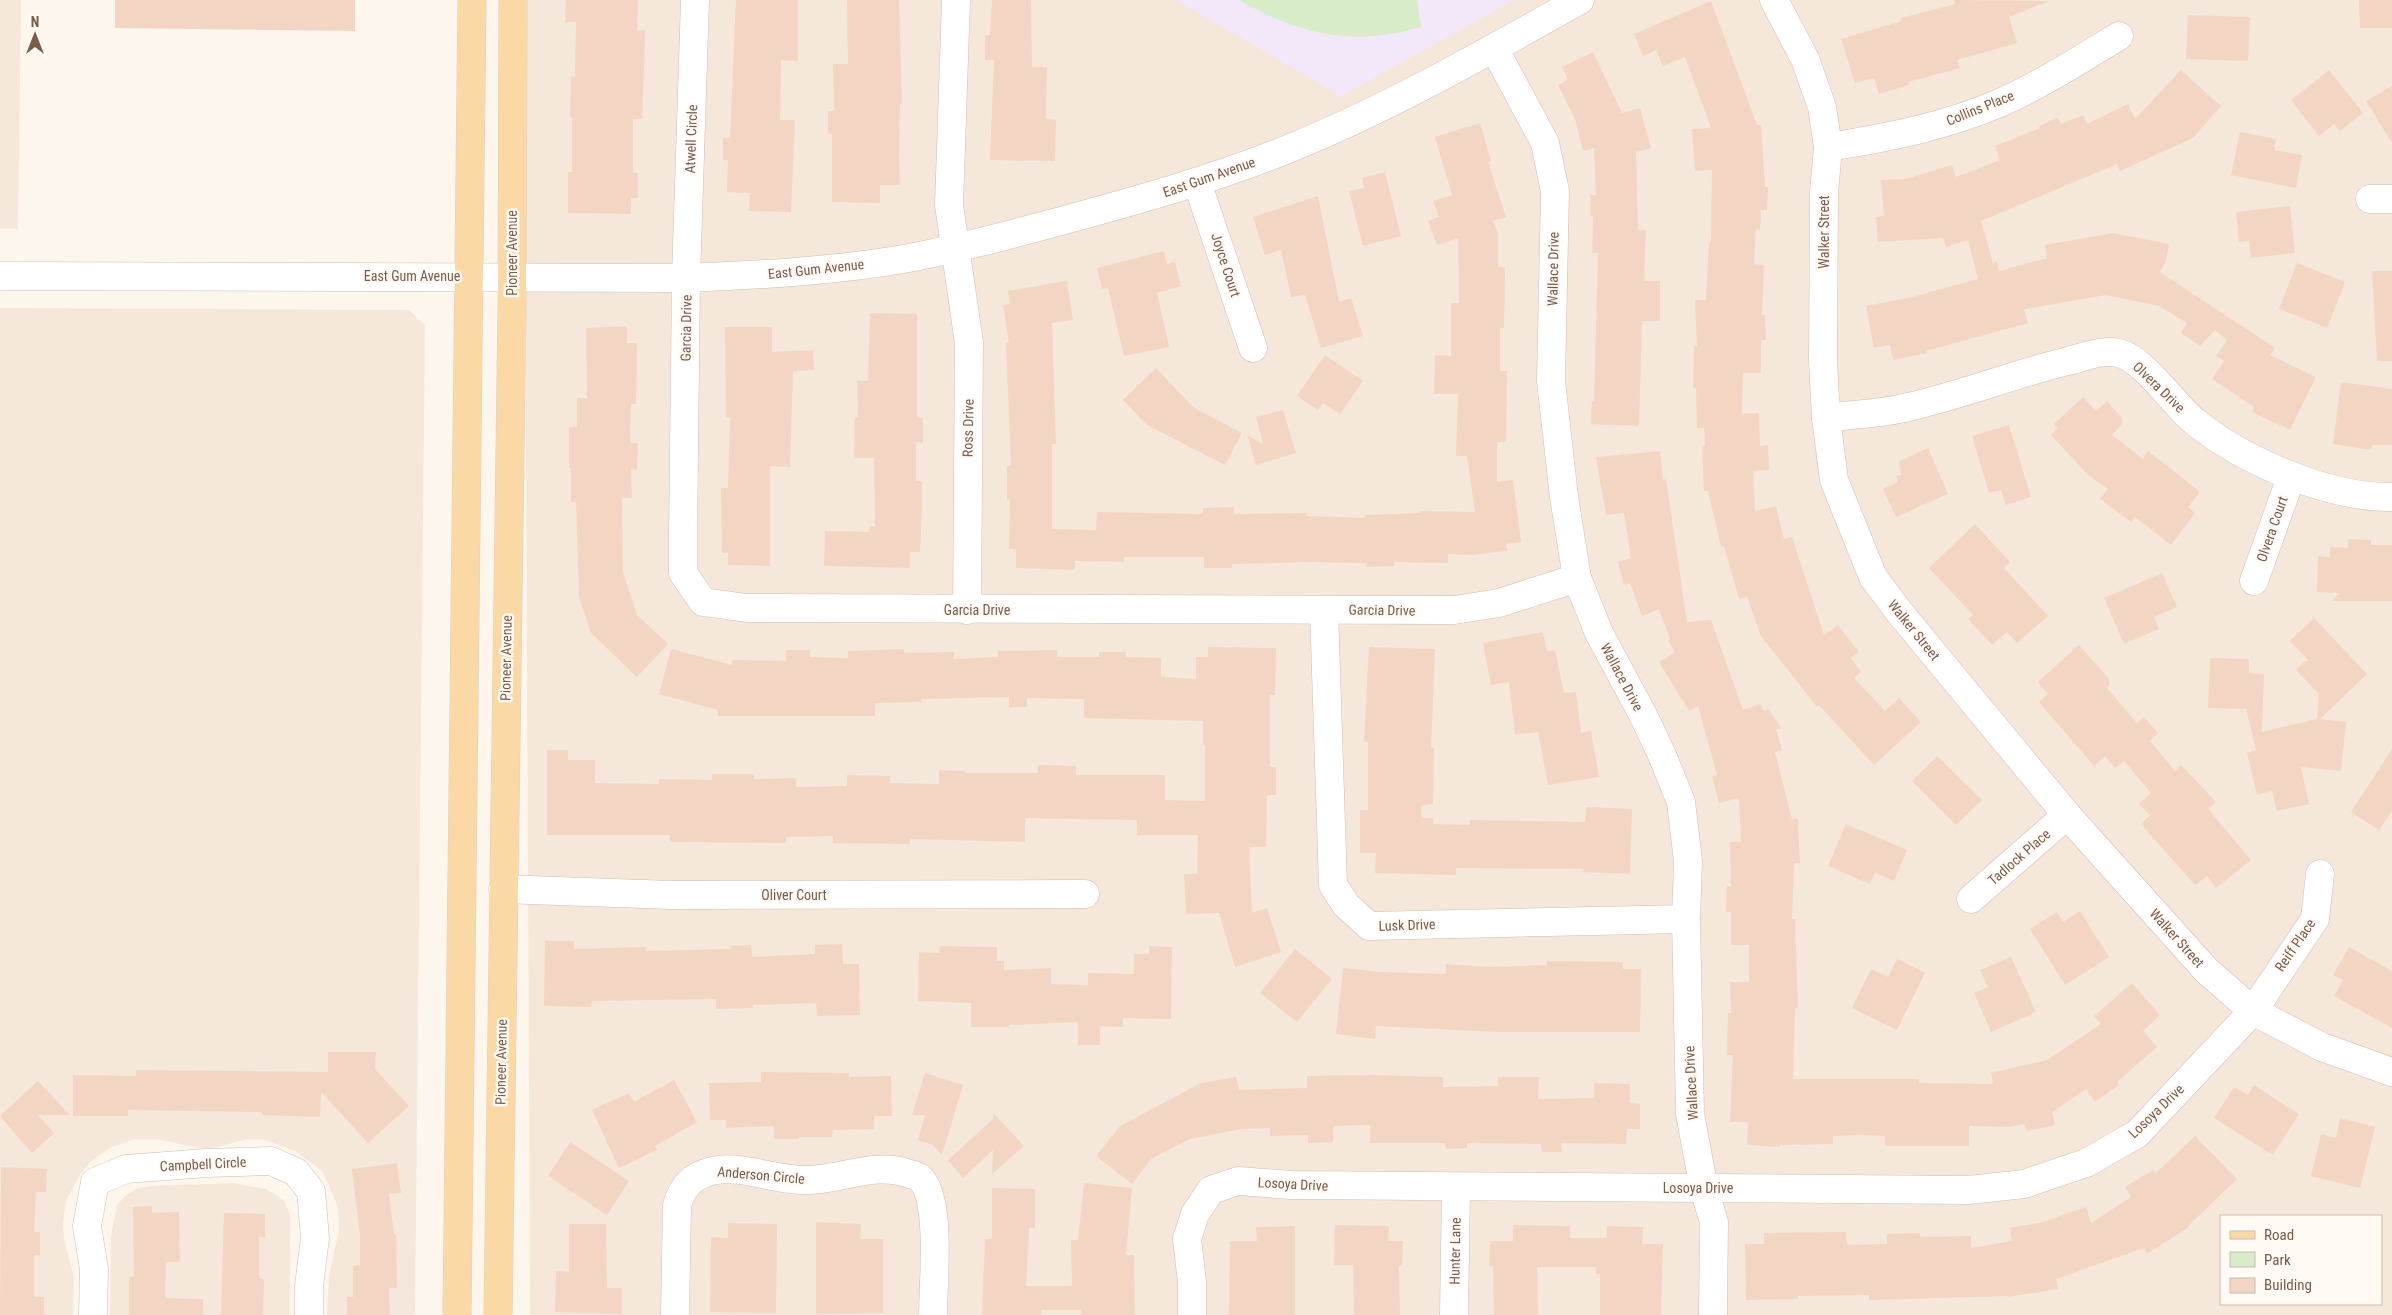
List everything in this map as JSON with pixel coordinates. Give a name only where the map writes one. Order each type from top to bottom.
[{"type":"main road","points":[[457,1315],[472,0]]},
{"type":"main road","name":"Pioneer Avenue","points":[[498,1315],[512,276],[513,0]]},
{"type":"street","name":"Atwell Circle","points":[[686,278],[695,0]]},
{"type":"street","points":[[956,0],[950,205],[956,248]]},
{"type":"street","name":"East Gum Avenue","points":[[0,276],[686,278],[789,273],[904,259],[956,248],[1153,196],[1290,148],[1353,120],[1494,48],[1580,0]]},
{"type":"street","name":"Walker Street","points":[[1774,0],[1805,59],[1822,107],[1828,147],[1824,193],[1823,361],[1826,418],[1834,480],[1873,576],[1900,614],[2067,815],[2206,971],[2253,1011],[2322,1047],[2392,1072]]},
{"type":"street","name":"Collins Place","points":[[1828,147],[1867,141],[1940,124],[2002,102],[2119,36]]},
{"type":"street","name":"Wallace Drive","points":[[1494,48],[1545,143],[1555,191],[1551,381],[1564,496],[1577,578],[1599,634],[1643,715],[1662,755],[1680,802],[1688,861],[1686,919],[1690,1114],[1704,1189],[1714,1222],[1713,1315]]},
{"type":"street","name":"Joyce Court","points":[[1197,182],[1253,348]]},
{"type":"street","name":"Ross Drive","points":[[956,248],[969,343],[967,610]]},
{"type":"street","name":"Garcia Drive","points":[[686,278],[683,573],[703,602],[747,608],[1454,610],[1499,603],[1577,578]]},
{"type":"street","name":"Olvera Drive","points":[[1826,418],[1907,408],[2058,363],[2106,352],[2122,353],[2141,367],[2194,421],[2237,452],[2291,476],[2330,488],[2381,497],[2392,497]]},
{"type":"street","name":"Olvera Court","points":[[2254,581],[2291,476]]},
{"type":"street","name":"Lusk Drive","points":[[1324,610],[1333,885],[1346,906],[1369,926],[1686,919]]},
{"type":"street","name":"Tadlock Place","points":[[1971,899],[2067,815]]},
{"type":"street","name":"Reiff Place","points":[[2253,1011],[2270,983],[2315,919],[2320,874]]},
{"type":"street","name":"Oliver Court","points":[[503,889],[672,895],[1085,894]]},
{"type":"street","name":"Losoya Drive","points":[[1192,1315],[1192,1282],[1187,1239],[1195,1214],[1211,1190],[1238,1180],[1292,1185],[1704,1189],[1970,1190],[2024,1184],[2086,1163],[2136,1134],[2253,1011]]},
{"type":"street","name":"Campbell Circle","points":[[94,1315],[94,1269],[87,1226],[95,1182],[126,1169],[271,1160],[296,1172],[311,1191],[315,1238],[309,1286],[309,1315]]},
{"type":"street","name":"Anderson Circle","points":[[675,1315],[676,1205],[682,1189],[695,1177],[713,1170],[731,1170],[806,1180],[880,1169],[900,1170],[920,1177],[928,1190],[934,1208],[933,1315]]},
{"type":"street","name":"Hunter Lane","points":[[1454,1315],[1456,1187]]},
{"type":"shaded area","points":[[0,0],[21,0],[18,229],[0,229]]},
{"type":"shaded area","points":[[524,0],[2392,0],[2392,1315],[530,1315]]},
{"type":"shaded area","points":[[1176,0],[1514,0],[1341,96]]},
{"type":"shaded area","points":[[0,308],[409,310],[425,325],[415,1315],[327,1315],[329,1276],[339,1230],[338,1207],[322,1171],[297,1152],[262,1139],[247,1139],[207,1150],[157,1139],[135,1139],[112,1147],[92,1160],[81,1173],[66,1201],[63,1222],[64,1240],[74,1277],[73,1315],[0,1315]]},
{"type":"shaded area","points":[[233,1183],[266,1189],[283,1199],[290,1214],[290,1315],[110,1315],[111,1236],[117,1205],[125,1196],[136,1189],[150,1186]]},
{"type":"green space","points":[[1239,0],[1417,0],[1421,27],[1372,36],[1327,34],[1284,22]]},
{"type":"building","points":[[115,0],[355,0],[355,31],[115,28]]},
{"type":"building","points":[[566,0],[638,0],[637,30],[645,30],[644,71],[642,119],[633,119],[633,173],[638,173],[638,198],[631,198],[631,214],[568,213],[568,172],[572,172],[571,76],[575,77],[576,22],[565,22]]},
{"type":"building","points":[[736,0],[798,0],[798,61],[781,60],[780,120],[795,120],[791,212],[749,211],[750,193],[727,192],[728,160],[723,160],[723,138],[730,138]]},
{"type":"building","points":[[847,0],[899,0],[902,104],[900,104],[900,185],[880,185],[880,203],[832,202],[832,134],[828,134],[828,111],[834,111],[833,64],[848,64]]},
{"type":"building","points":[[992,0],[1031,0],[1032,67],[1047,67],[1046,119],[1056,120],[1055,161],[990,160],[994,60],[985,60],[985,35],[990,35]]},
{"type":"building","points":[[1954,0],[2049,1],[2009,17],[2017,43],[1957,60],[1960,68],[1908,82],[1909,85],[1879,94],[1874,78],[1855,83],[1841,39],[1902,21],[1901,18],[1955,4]]},
{"type":"building","points":[[2359,0],[2392,0],[2392,28],[2360,28]]},
{"type":"building","points":[[1711,1],[1757,125],[1761,125],[1765,187],[1768,187],[1767,210],[1761,210],[1760,230],[1756,229],[1754,264],[1764,265],[1762,315],[1765,315],[1766,340],[1761,340],[1761,373],[1743,373],[1742,414],[1759,413],[1760,446],[1768,445],[1769,470],[1753,471],[1755,511],[1776,506],[1784,539],[1792,537],[1824,635],[1838,625],[1859,652],[1851,658],[1861,672],[1854,678],[1885,711],[1899,698],[1921,722],[1874,765],[1819,705],[1817,707],[1761,636],[1747,597],[1739,599],[1724,546],[1721,547],[1708,491],[1704,491],[1702,446],[1705,446],[1704,428],[1697,428],[1696,388],[1693,388],[1694,346],[1697,346],[1695,300],[1706,300],[1709,242],[1711,242],[1712,170],[1695,171],[1692,129],[1711,128],[1685,57],[1663,66],[1656,50],[1643,56],[1634,34]]},
{"type":"building","points":[[2188,15],[2250,17],[2248,61],[2186,59]]},
{"type":"building","points":[[1593,52],[1622,113],[1640,108],[1651,148],[1636,152],[1638,229],[1646,230],[1644,281],[1660,281],[1660,321],[1642,321],[1639,426],[1591,424],[1592,401],[1594,401],[1598,253],[1592,253],[1593,216],[1591,216],[1590,195],[1596,195],[1594,148],[1583,151],[1575,119],[1558,85],[1568,80],[1562,67]]},
{"type":"building","points":[[2181,70],[2221,106],[2193,138],[2120,171],[2117,164],[1981,221],[1993,263],[1997,262],[1999,271],[2047,258],[2045,245],[2113,233],[2169,244],[2166,261],[2160,272],[2275,348],[2270,355],[2316,377],[2290,430],[2252,412],[2254,407],[2212,379],[2224,361],[2216,356],[2227,340],[2215,330],[2200,346],[2181,333],[2187,323],[2159,306],[2106,295],[2024,309],[2028,323],[1926,351],[1927,353],[1893,360],[1890,345],[1874,348],[1866,306],[1912,297],[1978,279],[1968,240],[1946,247],[1943,238],[1878,242],[1876,217],[1884,216],[1881,180],[1906,179],[1952,165],[1956,177],[2000,160],[1995,146],[2040,128],[2039,126],[2058,118],[2061,124],[2083,115],[2087,124],[2128,104],[2135,119]]},
{"type":"building","points":[[2329,70],[2363,113],[2340,131],[2334,124],[2319,136],[2291,100]]},
{"type":"building","points":[[2392,86],[2392,143],[2366,101]]},
{"type":"building","points":[[1480,123],[1491,161],[1488,162],[1506,217],[1493,221],[1498,234],[1498,267],[1505,267],[1504,328],[1500,328],[1500,371],[1507,371],[1506,442],[1497,442],[1497,482],[1513,480],[1521,542],[1506,544],[1507,551],[1473,555],[1448,554],[1448,563],[1394,562],[1394,566],[1367,567],[1366,563],[1307,562],[1232,564],[1232,568],[1204,568],[1204,557],[1124,557],[1124,562],[1075,561],[1075,570],[1016,568],[1016,549],[1009,549],[1010,499],[1007,500],[1007,466],[1011,466],[1006,343],[1009,343],[1003,305],[1010,304],[1008,291],[1067,281],[1073,320],[1052,323],[1056,444],[1052,444],[1052,529],[1096,530],[1097,512],[1203,514],[1203,508],[1234,507],[1234,514],[1307,513],[1307,516],[1365,518],[1365,515],[1420,513],[1420,511],[1475,512],[1467,456],[1456,456],[1458,394],[1434,394],[1435,355],[1451,356],[1451,303],[1459,303],[1458,238],[1437,245],[1428,221],[1439,217],[1433,201],[1452,195],[1435,137]]},
{"type":"building","points":[[2240,132],[2276,139],[2274,150],[2302,155],[2296,188],[2231,175]]},
{"type":"building","points":[[1385,172],[1401,236],[1363,246],[1349,191],[1364,188],[1362,178]]},
{"type":"building","points":[[1318,196],[1339,302],[1351,298],[1363,336],[1321,348],[1305,295],[1291,297],[1281,250],[1265,255],[1253,217]]},
{"type":"building","points":[[2290,206],[2295,253],[2251,258],[2249,241],[2239,242],[2236,212]]},
{"type":"building","points":[[1164,251],[1167,264],[1175,262],[1181,286],[1157,293],[1169,347],[1124,356],[1108,288],[1102,289],[1097,268]]},
{"type":"building","points":[[2297,263],[2345,282],[2327,328],[2279,309]]},
{"type":"building","points":[[2372,271],[2392,271],[2392,361],[2377,361]]},
{"type":"building","points":[[870,313],[917,314],[917,418],[923,418],[923,443],[916,442],[916,481],[922,481],[922,505],[920,552],[910,552],[910,568],[824,566],[825,531],[869,532],[870,526],[875,526],[874,458],[854,458],[855,417],[858,417],[857,381],[868,381]]},
{"type":"building","points":[[627,326],[627,343],[637,343],[636,404],[631,404],[630,443],[638,443],[637,470],[631,469],[632,498],[622,498],[623,572],[637,615],[668,644],[637,677],[591,633],[579,597],[576,502],[571,502],[571,468],[569,468],[569,427],[577,427],[577,398],[587,398],[586,328]]},
{"type":"building","points":[[725,327],[772,327],[772,352],[813,350],[814,370],[793,371],[790,467],[770,466],[770,566],[728,565],[728,553],[722,553],[721,488],[728,488],[730,417],[726,417]]},
{"type":"building","points":[[1325,355],[1363,381],[1340,414],[1323,403],[1318,410],[1297,396]]},
{"type":"building","points":[[1156,368],[1193,407],[1242,433],[1225,465],[1147,425],[1123,400]]},
{"type":"building","points":[[2341,382],[2392,389],[2392,445],[2372,445],[2371,450],[2333,444]]},
{"type":"building","points":[[2083,397],[2096,411],[2107,401],[2122,418],[2122,424],[2112,435],[2143,459],[2148,451],[2200,492],[2188,507],[2195,513],[2171,545],[2135,517],[2131,522],[2100,499],[2108,489],[2088,475],[2051,435],[2058,428],[2054,424]]},
{"type":"building","points":[[1283,410],[1296,453],[1256,465],[1247,435],[1263,444],[1256,417]]},
{"type":"building","points":[[2009,425],[2031,497],[2006,505],[2001,490],[1989,493],[1972,436]]},
{"type":"building","points":[[1928,448],[1948,494],[1896,517],[1883,489],[1898,482],[1896,476],[1901,475],[1899,461]]},
{"type":"building","points":[[1660,451],[1663,480],[1666,479],[1687,622],[1711,620],[1743,710],[1760,704],[1764,711],[1769,709],[1781,728],[1776,729],[1782,750],[1775,752],[1792,819],[1798,819],[1800,863],[1794,863],[1792,919],[1795,919],[1798,1008],[1795,1008],[1793,1079],[1919,1079],[1919,1083],[1993,1084],[1991,1073],[2047,1060],[2101,1024],[2094,1016],[2132,983],[2160,1015],[2143,1031],[2157,1047],[2117,1082],[2119,1085],[2095,1102],[2086,1089],[2052,1112],[2055,1125],[2027,1131],[2025,1124],[2010,1127],[1969,1126],[1969,1146],[1885,1146],[1885,1136],[1857,1135],[1833,1136],[1833,1144],[1780,1145],[1780,1147],[1747,1145],[1748,1122],[1730,1122],[1733,1055],[1727,1055],[1728,1013],[1731,1013],[1730,982],[1749,982],[1749,945],[1731,945],[1731,912],[1726,912],[1727,886],[1731,886],[1730,842],[1741,842],[1739,798],[1719,803],[1712,776],[1717,775],[1698,706],[1689,711],[1659,662],[1675,652],[1668,641],[1670,639],[1659,609],[1642,616],[1630,583],[1624,585],[1618,562],[1631,558],[1624,513],[1606,515],[1596,457]]},
{"type":"building","points":[[1975,524],[2010,562],[2004,568],[2048,616],[2017,643],[2007,632],[1992,645],[1968,619],[1973,615],[1929,568]]},
{"type":"building","points":[[2348,539],[2371,540],[2371,545],[2392,545],[2392,601],[2332,601],[2340,593],[2317,592],[2318,556],[2330,557],[2330,547],[2348,548]]},
{"type":"building","points":[[2162,573],[2177,607],[2154,617],[2159,629],[2124,644],[2104,598]]},
{"type":"building","points":[[2314,618],[2367,674],[2320,719],[2346,722],[2341,771],[2301,767],[2309,804],[2277,811],[2272,791],[2257,795],[2247,753],[2256,750],[2246,709],[2208,708],[2210,658],[2249,659],[2249,673],[2264,674],[2262,732],[2317,719],[2319,694],[2296,670],[2305,661],[2309,661],[2290,641]]},
{"type":"building","points":[[1543,632],[1547,651],[1555,650],[1564,693],[1576,692],[1581,733],[1591,731],[1599,777],[1548,785],[1538,732],[1515,734],[1509,682],[1491,685],[1483,643]]},
{"type":"building","points":[[2079,645],[2109,679],[2109,686],[2107,688],[2137,723],[2144,717],[2158,733],[2150,741],[2175,771],[2181,765],[2216,802],[2208,809],[2251,860],[2216,888],[2207,876],[2195,885],[2141,824],[2150,815],[2139,804],[2151,793],[2124,761],[2115,768],[2105,756],[2094,766],[2039,702],[2048,694],[2038,682]]},
{"type":"building","points":[[1208,647],[1276,648],[1275,695],[1270,695],[1270,767],[1276,767],[1276,795],[1267,795],[1266,847],[1249,847],[1252,913],[1267,908],[1281,952],[1235,967],[1219,913],[1186,914],[1184,874],[1197,874],[1198,835],[1137,835],[1137,820],[1025,818],[1025,842],[910,839],[910,844],[833,843],[833,836],[786,837],[786,843],[670,842],[670,835],[547,835],[547,750],[568,750],[568,760],[595,760],[595,783],[659,784],[659,779],[712,780],[712,774],[754,774],[754,779],[796,778],[796,787],[847,786],[847,775],[890,776],[890,783],[939,784],[939,770],[965,771],[965,773],[1038,773],[1038,765],[1076,766],[1076,775],[1165,775],[1165,800],[1205,801],[1203,721],[1084,718],[1084,699],[1027,698],[1027,707],[1009,707],[1009,697],[922,699],[922,702],[875,703],[875,716],[718,716],[718,710],[659,694],[671,649],[732,665],[732,660],[786,661],[786,650],[810,650],[810,657],[848,658],[848,651],[904,649],[904,653],[954,652],[954,659],[998,657],[998,651],[1057,650],[1057,657],[1099,657],[1099,652],[1126,652],[1126,657],[1161,658],[1161,677],[1196,679],[1196,657],[1208,657]]},
{"type":"building","points":[[1369,647],[1435,649],[1431,748],[1434,748],[1433,804],[1421,806],[1422,818],[1433,818],[1433,824],[1470,825],[1470,820],[1585,822],[1586,807],[1632,809],[1630,874],[1583,872],[1584,869],[1456,868],[1456,875],[1375,873],[1376,853],[1360,853],[1360,810],[1368,810],[1368,742],[1364,742]]},
{"type":"building","points":[[2392,749],[2392,811],[2379,830],[2351,812]]},
{"type":"building","points":[[1937,756],[1982,800],[1956,825],[1912,781]]},
{"type":"building","points":[[1846,824],[1907,850],[1894,881],[1875,873],[1870,884],[1828,866]]},
{"type":"building","points":[[2080,911],[2109,957],[2065,985],[2030,929],[2057,912],[2063,922]]},
{"type":"building","points":[[545,941],[574,941],[574,949],[645,947],[646,951],[731,949],[730,946],[751,945],[752,957],[815,954],[815,945],[842,944],[843,964],[859,964],[860,1015],[817,1016],[816,1003],[753,1005],[753,1008],[716,1009],[716,999],[592,1001],[591,1007],[544,1006]]},
{"type":"building","points":[[940,946],[997,947],[997,961],[1004,961],[1004,970],[1051,968],[1051,984],[1088,985],[1088,973],[1134,974],[1134,954],[1149,954],[1149,946],[1172,947],[1171,1019],[1123,1018],[1123,1027],[1100,1026],[1100,1045],[1078,1045],[1078,1022],[1009,1025],[1009,1027],[971,1027],[971,1003],[918,1001],[919,952],[939,953]]},
{"type":"building","points":[[2349,947],[2392,971],[2392,1028],[2334,996],[2343,980],[2333,975]]},
{"type":"building","points":[[1295,949],[1332,979],[1297,1022],[1260,993]]},
{"type":"building","points":[[2011,957],[2036,1012],[1991,1032],[1974,993],[1988,987],[1980,970]]},
{"type":"building","points":[[1897,959],[1925,973],[1897,1030],[1852,1008],[1871,969],[1888,977]]},
{"type":"building","points":[[1547,961],[1623,962],[1623,969],[1641,969],[1640,1032],[1497,1032],[1376,1026],[1375,1039],[1336,1034],[1343,968],[1380,972],[1446,974],[1446,964],[1488,967],[1547,965]]},
{"type":"building","points":[[328,1052],[376,1052],[375,1069],[409,1106],[368,1143],[321,1092],[320,1117],[262,1115],[262,1112],[128,1110],[128,1116],[73,1116],[73,1075],[136,1076],[136,1070],[328,1072]]},
{"type":"building","points":[[761,1072],[849,1073],[849,1077],[891,1076],[892,1116],[874,1116],[874,1129],[833,1130],[832,1137],[799,1137],[799,1139],[774,1139],[774,1126],[726,1128],[726,1120],[710,1120],[709,1083],[761,1082]]},
{"type":"building","points":[[925,1073],[963,1085],[942,1155],[933,1145],[918,1140],[925,1115],[912,1115]]},
{"type":"building","points":[[1307,1076],[1443,1077],[1443,1087],[1498,1086],[1498,1077],[1539,1077],[1538,1099],[1594,1098],[1594,1083],[1630,1084],[1630,1103],[1640,1104],[1640,1129],[1627,1129],[1626,1144],[1561,1143],[1562,1152],[1542,1152],[1541,1144],[1467,1143],[1467,1148],[1446,1149],[1445,1143],[1370,1143],[1370,1125],[1333,1126],[1333,1142],[1308,1143],[1308,1135],[1270,1136],[1270,1128],[1242,1129],[1190,1139],[1151,1159],[1132,1184],[1096,1156],[1120,1126],[1201,1083],[1236,1077],[1239,1090],[1307,1088]]},
{"type":"building","points":[[674,1080],[697,1122],[655,1146],[657,1150],[619,1168],[592,1110],[629,1093],[634,1102]]},
{"type":"building","points":[[38,1081],[70,1115],[38,1115],[54,1133],[32,1153],[0,1116]]},
{"type":"building","points":[[2254,1085],[2299,1114],[2273,1155],[2214,1118],[2234,1087],[2248,1095]]},
{"type":"building","points":[[993,1113],[1024,1146],[992,1174],[993,1150],[963,1178],[948,1160],[993,1119]]},
{"type":"building","points":[[2340,1118],[2375,1127],[2360,1188],[2311,1176],[2321,1134],[2336,1138]]},
{"type":"building","points":[[2195,1136],[2237,1179],[2189,1227],[2147,1254],[2144,1248],[2056,1279],[2058,1289],[2007,1297],[1869,1300],[1869,1295],[1798,1296],[1798,1299],[1746,1300],[1745,1244],[1764,1244],[1764,1233],[1846,1232],[1847,1245],[1887,1244],[1887,1234],[1920,1233],[1920,1237],[1971,1236],[1971,1248],[2012,1241],[2010,1228],[2043,1222],[2086,1207],[2091,1223],[2131,1197],[2125,1187],[2153,1170],[2155,1174]]},
{"type":"building","points":[[570,1142],[629,1181],[607,1215],[548,1176]]},
{"type":"building","points":[[397,1163],[401,1193],[389,1194],[394,1234],[396,1234],[397,1288],[389,1288],[390,1315],[347,1315],[347,1297],[353,1297],[353,1266],[360,1265],[360,1235],[352,1169]]},
{"type":"building","points":[[1,1167],[47,1169],[46,1192],[36,1192],[34,1232],[40,1232],[40,1255],[34,1255],[34,1297],[44,1297],[44,1315],[0,1315]]},
{"type":"building","points":[[1084,1183],[1132,1188],[1126,1255],[1134,1255],[1135,1315],[1081,1315],[1081,1310],[1041,1310],[1041,1315],[982,1315],[985,1239],[992,1239],[992,1188],[1035,1189],[1035,1228],[1029,1228],[1026,1286],[1072,1286],[1071,1240],[1078,1240]]},
{"type":"building","points":[[152,1206],[152,1213],[179,1212],[180,1262],[166,1262],[165,1298],[203,1299],[203,1315],[129,1315],[129,1277],[134,1277],[133,1207]]},
{"type":"building","points":[[224,1213],[265,1214],[265,1238],[259,1237],[259,1278],[264,1279],[263,1315],[221,1315]]},
{"type":"building","points":[[816,1222],[861,1224],[860,1239],[883,1239],[883,1313],[816,1314]]},
{"type":"building","points":[[728,1223],[777,1224],[776,1313],[710,1312],[711,1237],[728,1238]]},
{"type":"building","points":[[569,1224],[606,1224],[607,1288],[622,1288],[622,1314],[555,1312],[556,1271],[569,1272]]},
{"type":"building","points":[[1335,1225],[1389,1226],[1388,1241],[1403,1241],[1402,1266],[1399,1266],[1400,1315],[1354,1315],[1353,1265],[1334,1265]]},
{"type":"building","points":[[1513,1225],[1570,1226],[1570,1238],[1607,1238],[1607,1226],[1643,1227],[1642,1244],[1663,1244],[1661,1315],[1600,1315],[1600,1274],[1596,1274],[1596,1267],[1537,1267],[1538,1315],[1494,1315],[1493,1266],[1489,1266],[1490,1241],[1513,1241]]},
{"type":"building","points":[[1295,1226],[1295,1315],[1229,1315],[1230,1241],[1257,1241],[1256,1227]]}]
